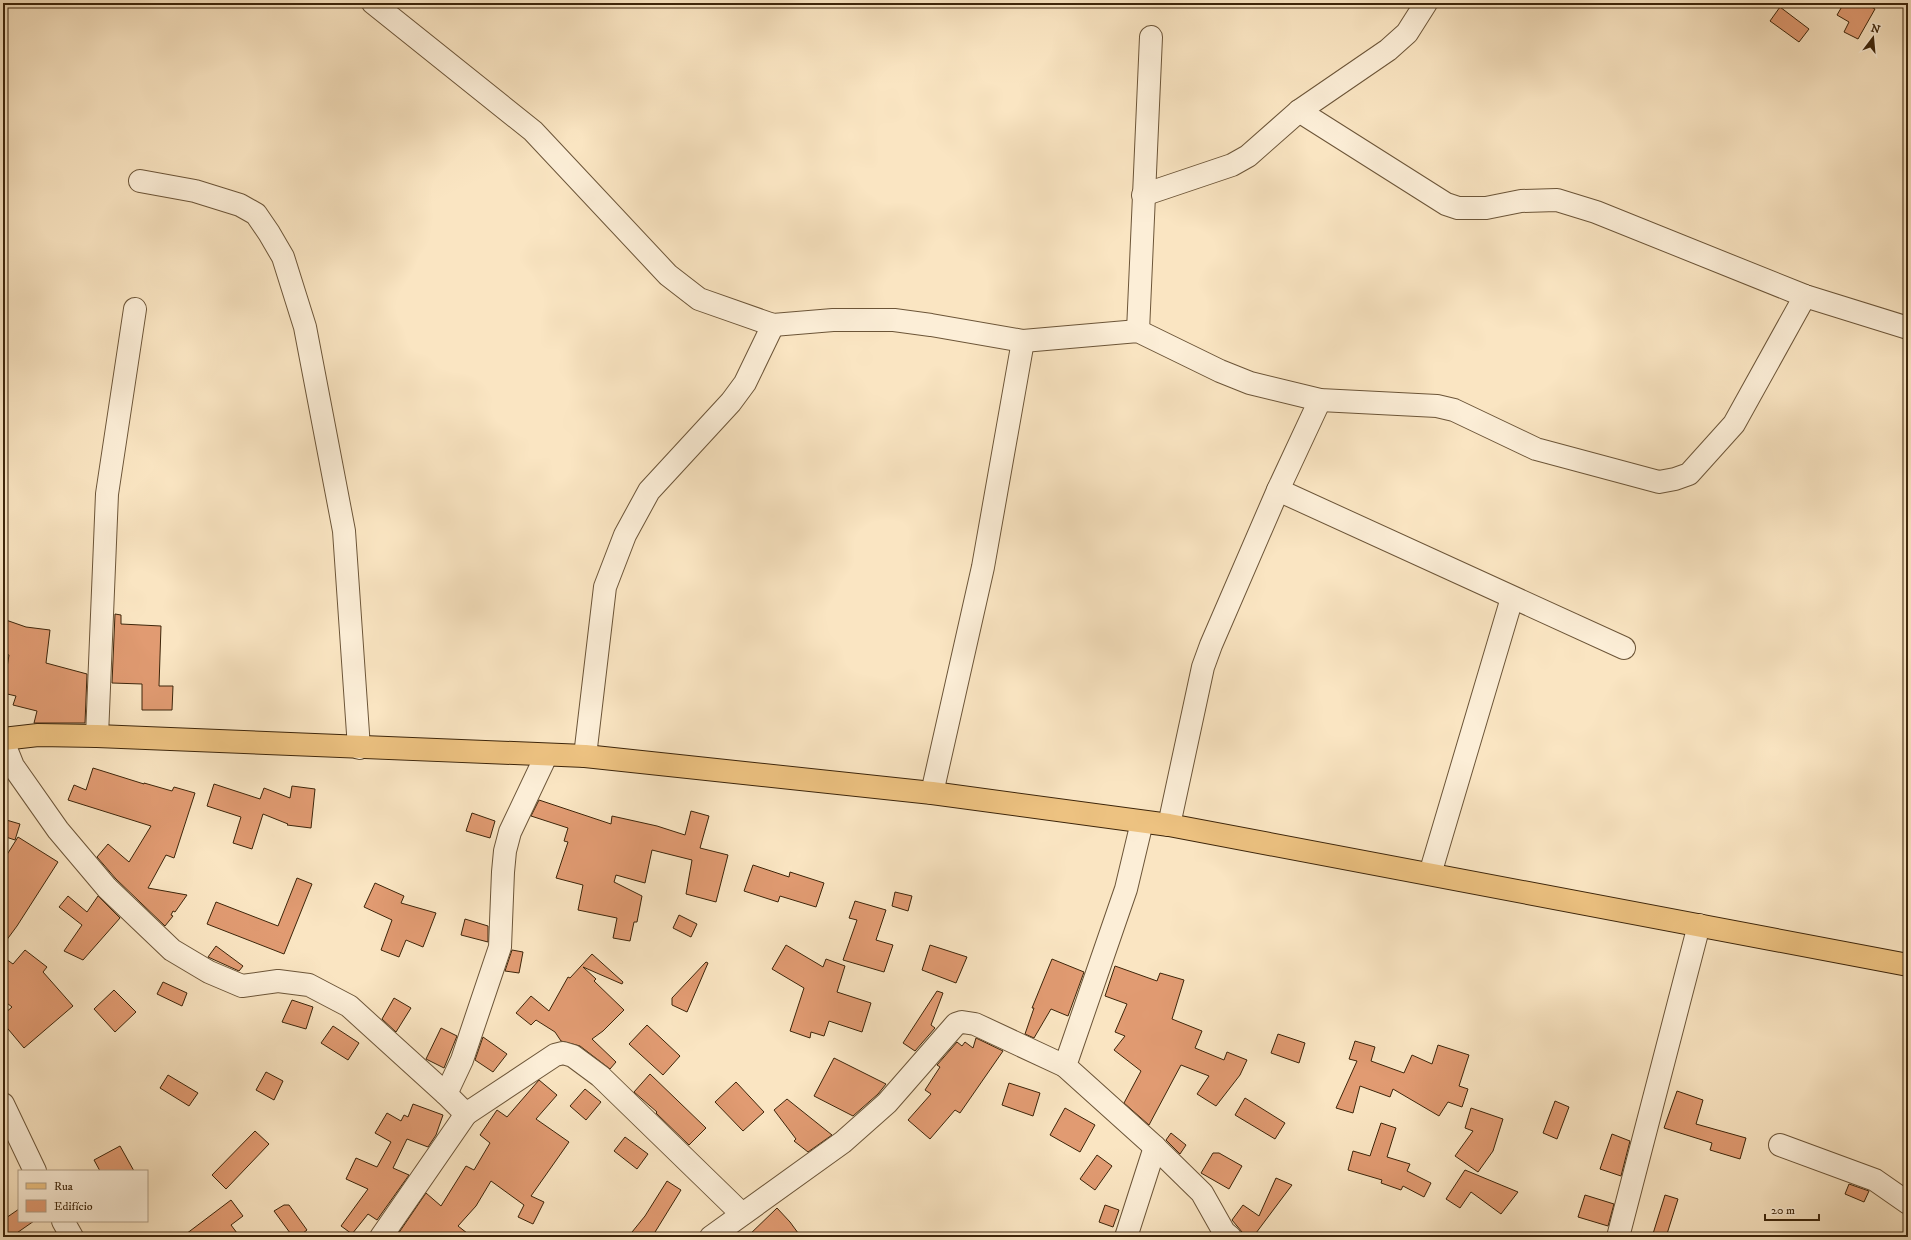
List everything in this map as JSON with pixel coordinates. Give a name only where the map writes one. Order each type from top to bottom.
[{"type":"main road","points":[[3,726],[38,735]]},
{"type":"main road","points":[[3,740],[38,735],[97,736],[546,756],[585,756],[932,793],[1169,825],[1908,965]]},
{"type":"street","points":[[373,3],[532,131],[668,274],[699,299],[773,325],[833,320],[894,320],[932,325],[1023,342],[1138,331],[1220,371],[1250,383],[1320,400],[1437,406],[1454,410],[1536,449],[1659,482],[1675,479],[1689,474],[1734,424],[1805,296]]},
{"type":"street","points":[[1143,195],[1232,165],[1248,156],[1299,111],[1388,50],[1407,33],[1426,3]]},
{"type":"street","points":[[1138,331],[1151,37]]},
{"type":"street","points":[[1299,111],[1446,204],[1458,208],[1486,208],[1521,201],[1557,200],[1596,212],[1805,296],[1908,328]]},
{"type":"street","points":[[140,181],[195,191],[240,205],[256,214],[270,233],[283,257],[305,327],[344,531],[359,748]]},
{"type":"street","points":[[97,736],[107,494],[135,309]]},
{"type":"street","points":[[585,756],[605,587],[624,535],[649,491],[731,402],[745,383],[773,325]]},
{"type":"street","points":[[932,793],[983,567],[1023,342]]},
{"type":"street","points":[[1169,825],[1203,667],[1278,490],[1320,400]]},
{"type":"street","points":[[1278,490],[1624,648]]},
{"type":"street","points":[[1430,874],[1512,598]]},
{"type":"street","points":[[3,740],[13,766],[58,830],[107,888],[172,950],[210,972],[242,986],[278,981],[309,985],[343,1002],[350,1006],[466,1114]]},
{"type":"street","points":[[446,1094],[462,1060],[500,947],[503,872],[505,851],[510,832],[546,756]]},
{"type":"street","points":[[1065,1066],[1126,889],[1142,822]]},
{"type":"street","points":[[1618,1237],[1699,925]]},
{"type":"street","points":[[711,1237],[843,1142],[887,1103],[956,1024],[962,1022],[975,1024],[1065,1066],[1155,1147],[1202,1193],[1224,1232],[1230,1237]]},
{"type":"street","points":[[381,1237],[466,1114],[536,1066],[555,1055],[564,1053],[573,1056],[600,1076],[742,1214]]},
{"type":"street","points":[[3,1104],[35,1170]]},
{"type":"street","points":[[1780,1145],[1875,1180],[1908,1203]]},
{"type":"street","points":[[1126,1237],[1155,1147]]},
{"type":"street","points":[[64,1222],[72,1237]]},
{"type":"building","points":[[1844,3],[1864,3],[1875,9],[1858,39],[1844,32],[1849,22],[1837,15]]},
{"type":"building","points":[[1780,7],[1809,29],[1799,42],[1770,21]]},
{"type":"building","points":[[115,614],[121,615],[121,624],[161,626],[159,686],[173,686],[172,710],[142,710],[142,684],[112,683]]},
{"type":"building","points":[[3,619],[26,627],[50,630],[46,663],[87,674],[85,723],[34,723],[37,711],[13,705],[16,696],[3,693],[9,655],[3,653]]},
{"type":"building","points":[[93,768],[172,791],[174,787],[195,793],[174,858],[166,855],[148,888],[187,895],[175,912],[173,911],[171,915],[173,916],[165,926],[116,879],[97,857],[108,844],[129,862],[151,826],[68,800],[74,785],[86,790]]},
{"type":"building","points":[[214,784],[260,799],[264,788],[290,798],[292,786],[315,789],[311,828],[287,825],[288,824],[263,814],[252,849],[233,843],[241,817],[207,806]]},
{"type":"building","points":[[539,800],[611,824],[612,816],[657,826],[685,835],[691,811],[709,816],[700,848],[728,855],[716,902],[686,894],[692,860],[652,850],[645,883],[616,875],[614,882],[642,896],[637,922],[634,922],[630,941],[613,938],[617,918],[578,910],[583,885],[556,878],[568,842],[564,841],[568,828],[531,816]]},
{"type":"building","points":[[472,813],[495,821],[490,838],[466,831]]},
{"type":"building","points":[[3,819],[20,824],[15,840],[3,836]]},
{"type":"building","points":[[18,837],[58,862],[3,945],[3,861]]},
{"type":"building","points":[[753,865],[789,877],[790,872],[824,883],[816,907],[780,896],[778,902],[744,891]]},
{"type":"building","points":[[297,878],[312,884],[284,954],[207,924],[216,902],[278,926]]},
{"type":"building","points":[[375,883],[404,896],[401,903],[436,913],[423,947],[406,940],[399,957],[381,950],[392,920],[364,907]]},
{"type":"building","points":[[895,892],[912,896],[908,911],[892,906]]},
{"type":"building","points":[[68,896],[87,912],[98,896],[120,918],[83,960],[64,951],[82,925],[59,907]]},
{"type":"building","points":[[855,901],[886,910],[876,940],[893,945],[884,972],[843,960],[857,920],[849,918]]},
{"type":"building","points":[[679,915],[697,924],[691,937],[673,928]]},
{"type":"building","points":[[465,919],[488,926],[488,942],[461,935]]},
{"type":"building","points":[[786,945],[823,967],[826,959],[845,966],[837,992],[871,1003],[862,1032],[829,1021],[824,1036],[811,1032],[810,1038],[790,1031],[804,988],[772,969]]},
{"type":"building","points":[[930,945],[967,957],[956,983],[922,970]]},
{"type":"building","points":[[216,946],[243,966],[239,971],[208,957]]},
{"type":"building","points":[[25,950],[47,967],[43,972],[73,1006],[24,1048],[3,1023],[3,1015],[12,1007],[3,1000],[3,957],[13,964]]},
{"type":"building","points":[[512,950],[523,952],[519,973],[505,971]]},
{"type":"building","points":[[592,954],[623,982],[622,984],[583,967],[596,979],[594,981],[624,1010],[603,1031],[592,1039],[616,1062],[610,1069],[580,1046],[561,1041],[555,1032],[536,1020],[531,1025],[516,1013],[531,996],[549,1011],[568,977],[570,978]]},
{"type":"building","points":[[1052,959],[1084,972],[1068,1016],[1051,1009],[1034,1038],[1025,1034],[1034,1008],[1032,1008]]},
{"type":"building","points":[[706,962],[708,963],[687,1012],[672,1005],[672,998]]},
{"type":"building","points":[[1115,966],[1157,981],[1160,973],[1184,980],[1172,1019],[1202,1031],[1195,1048],[1224,1060],[1227,1052],[1247,1060],[1240,1075],[1216,1106],[1197,1094],[1209,1076],[1181,1065],[1149,1125],[1124,1103],[1141,1071],[1114,1050],[1125,1036],[1115,1032],[1127,1004],[1105,996]]},
{"type":"building","points":[[163,982],[187,993],[182,1006],[157,994]]},
{"type":"building","points":[[114,990],[136,1012],[115,1032],[94,1009]]},
{"type":"building","points":[[937,991],[943,993],[931,1025],[935,1028],[915,1051],[903,1043]]},
{"type":"building","points":[[394,998],[411,1008],[396,1032],[382,1019]]},
{"type":"building","points":[[292,1000],[313,1007],[306,1029],[282,1022]]},
{"type":"building","points":[[647,1025],[680,1056],[663,1075],[629,1044]]},
{"type":"building","points":[[333,1026],[359,1043],[348,1060],[321,1043]]},
{"type":"building","points":[[441,1028],[457,1036],[444,1068],[426,1059]]},
{"type":"building","points":[[1278,1034],[1305,1043],[1299,1063],[1271,1053]]},
{"type":"building","points":[[483,1037],[507,1054],[493,1072],[475,1060]]},
{"type":"building","points":[[976,1038],[1003,1051],[960,1113],[955,1110],[930,1139],[908,1120],[931,1094],[925,1090],[940,1067],[937,1065],[957,1042],[962,1046],[965,1042],[973,1048]]},
{"type":"building","points":[[1355,1041],[1375,1047],[1371,1061],[1404,1073],[1412,1055],[1432,1064],[1438,1045],[1469,1055],[1459,1086],[1468,1089],[1462,1107],[1448,1102],[1439,1116],[1393,1089],[1390,1097],[1360,1086],[1353,1113],[1336,1108],[1357,1061],[1349,1059]]},
{"type":"building","points":[[834,1058],[886,1084],[878,1094],[853,1116],[814,1096]]},
{"type":"building","points":[[266,1072],[283,1081],[274,1100],[256,1090]]},
{"type":"building","points":[[650,1074],[706,1128],[689,1145],[656,1113],[657,1112],[634,1092]]},
{"type":"building","points":[[168,1075],[198,1093],[189,1106],[160,1088]]},
{"type":"building","points":[[539,1080],[557,1095],[536,1119],[569,1142],[531,1196],[544,1202],[533,1224],[518,1217],[524,1205],[491,1181],[476,1206],[458,1226],[472,1237],[402,1237],[398,1234],[426,1193],[441,1206],[466,1166],[474,1170],[490,1143],[480,1135],[497,1110],[507,1117]]},
{"type":"building","points":[[736,1082],[764,1112],[743,1131],[715,1102]]},
{"type":"building","points":[[1009,1083],[1040,1093],[1033,1116],[1002,1105]]},
{"type":"building","points":[[585,1089],[601,1102],[586,1120],[570,1106]]},
{"type":"building","points":[[1677,1091],[1703,1100],[1696,1124],[1746,1138],[1740,1159],[1710,1150],[1712,1143],[1664,1128]]},
{"type":"building","points":[[1245,1098],[1285,1123],[1275,1139],[1235,1115]]},
{"type":"building","points":[[787,1099],[832,1135],[808,1152],[794,1141],[796,1139],[774,1110]]},
{"type":"building","points":[[1555,1101],[1569,1107],[1557,1139],[1543,1133]]},
{"type":"building","points":[[413,1104],[443,1115],[436,1135],[428,1147],[407,1139],[393,1168],[409,1175],[377,1220],[368,1214],[352,1234],[341,1226],[368,1189],[346,1179],[356,1158],[377,1167],[391,1142],[375,1133],[387,1113],[401,1121],[404,1115],[408,1117]]},
{"type":"building","points":[[1065,1108],[1095,1125],[1080,1152],[1050,1135]]},
{"type":"building","points":[[1471,1108],[1503,1119],[1493,1151],[1478,1172],[1455,1156],[1473,1131],[1465,1128]]},
{"type":"building","points":[[1381,1123],[1396,1128],[1387,1157],[1410,1164],[1407,1171],[1431,1183],[1424,1197],[1403,1186],[1401,1190],[1381,1183],[1382,1180],[1348,1170],[1353,1151],[1370,1156]]},
{"type":"building","points":[[255,1131],[269,1144],[226,1189],[212,1175]]},
{"type":"building","points":[[1171,1133],[1186,1145],[1180,1154],[1166,1140]]},
{"type":"building","points":[[1612,1134],[1630,1141],[1621,1176],[1600,1169]]},
{"type":"building","points":[[625,1137],[648,1154],[637,1169],[614,1151]]},
{"type":"building","points":[[120,1146],[133,1170],[99,1170],[94,1160]]},
{"type":"building","points":[[1213,1153],[1219,1153],[1242,1166],[1229,1189],[1201,1173]]},
{"type":"building","points":[[1097,1155],[1112,1166],[1095,1190],[1080,1179]]},
{"type":"building","points":[[1465,1170],[1518,1192],[1501,1214],[1471,1192],[1460,1208],[1446,1199]]},
{"type":"building","points":[[1276,1178],[1292,1185],[1253,1237],[1242,1237],[1242,1232],[1232,1220],[1243,1205],[1259,1216]]},
{"type":"building","points":[[667,1181],[681,1190],[652,1237],[628,1237],[645,1216]]},
{"type":"building","points":[[1849,1184],[1869,1191],[1864,1202],[1845,1194]]},
{"type":"building","points":[[1585,1195],[1614,1204],[1608,1226],[1578,1217]]},
{"type":"building","points":[[1665,1195],[1678,1199],[1666,1237],[1652,1237]]},
{"type":"building","points":[[231,1200],[243,1216],[231,1225],[240,1237],[182,1237]]},
{"type":"building","points":[[284,1205],[289,1205],[307,1230],[298,1237],[293,1237],[274,1211]]},
{"type":"building","points":[[1105,1205],[1119,1210],[1113,1227],[1099,1222]]},
{"type":"building","points":[[777,1208],[801,1237],[747,1237]]},
{"type":"building","points":[[18,1210],[18,1222],[33,1222],[11,1237],[3,1237],[3,1220]]}]
